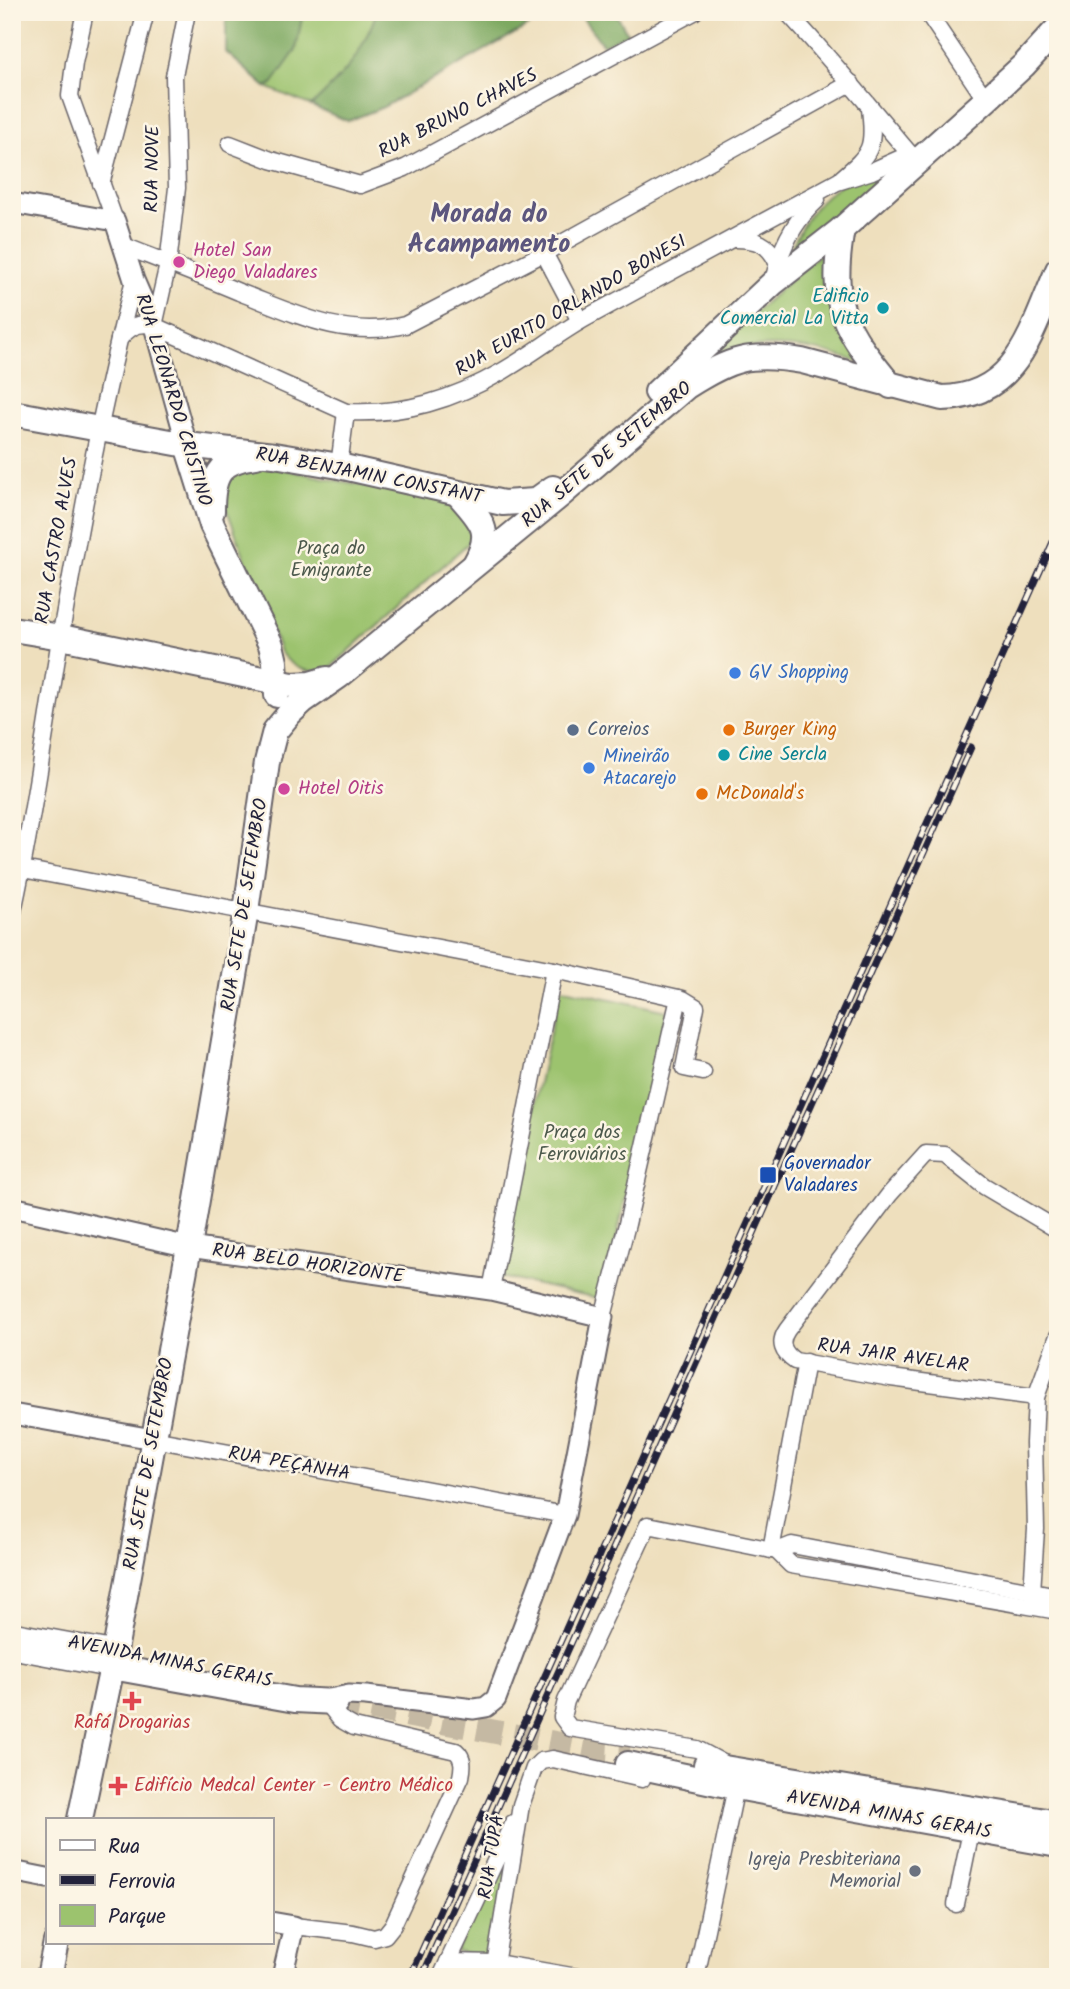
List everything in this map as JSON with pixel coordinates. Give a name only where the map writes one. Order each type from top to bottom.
[{"type":"main road","name":"RUA SETE DE SETEMBRO","points":[[555,486],[775,273],[842,229],[914,158],[986,100],[1024,65],[1058,28]]},
{"type":"main road","points":[[842,229],[836,280],[841,311],[859,348],[891,386]]},
{"type":"main road","name":"RUA SETE DE SETEMBRO","points":[[80,1818],[113,1659],[189,1247],[246,911],[267,762],[275,731],[303,701],[339,676],[687,386],[725,364],[748,357],[778,357],[942,398],[961,398],[978,393],[1007,373],[1026,342],[1058,270]]},
{"type":"main road","name":"RUA BENJAMIN CONSTANT","points":[[12,413],[187,444],[339,466],[503,503],[539,500],[555,486]]},
{"type":"main road","name":"RUA LEONARDO CRISTINO","points":[[187,444],[212,526],[271,645],[278,682],[275,731]]},
{"type":"main road","points":[[212,526],[212,489],[220,470],[252,456],[274,455]]},
{"type":"main road","points":[[459,495],[477,516],[485,531],[484,543],[473,566]]},
{"type":"main road","points":[[12,629],[292,685],[310,684],[339,676]]},
{"type":"main road","name":"AVENIDA MINAS GERAIS","points":[[12,1633],[295,1700],[330,1701]]},
{"type":"main road","name":"AVENIDA MINAS GERAIS","points":[[12,1648],[113,1659]]},
{"type":"main road","name":"AVENIDA MINAS GERAIS","points":[[629,1758],[729,1780],[973,1819],[1058,1823]]},
{"type":"main road","name":"AVENIDA MINAS GERAIS","points":[[973,1819],[1058,1845]]},
{"type":"main road","points":[[49,1977],[56,1944]]},
{"type":"street","name":"RUA LEONARDO CRISTINO","points":[[85,12],[74,63],[71,96],[134,279],[154,326],[187,444]]},
{"type":"street","points":[[101,184],[146,12]]},
{"type":"street","name":"RUA NOVE","points":[[154,326],[169,264],[177,188],[174,76],[187,12]]},
{"type":"street","name":"RUA BRUNO CHAVES","points":[[230,144],[271,160],[360,185],[405,168],[694,12]]},
{"type":"street","points":[[787,12],[914,158]]},
{"type":"street","points":[[927,12],[986,100]]},
{"type":"street","points":[[124,246],[310,319],[360,330],[381,330],[405,325],[544,253],[851,83]]},
{"type":"street","name":"RUA EURITO ORLANDO BONESI","points":[[775,273],[800,217],[870,151],[873,137],[870,109]]},
{"type":"street","name":"RUA EURITO ORLANDO BONESI","points":[[154,326],[346,412],[373,413],[412,408],[461,394],[504,371],[580,321],[837,182],[914,158]]},
{"type":"street","points":[[12,203],[115,221]]},
{"type":"street","points":[[733,239],[757,240],[769,249],[775,273]]},
{"type":"street","points":[[544,253],[580,321]]},
{"type":"street","name":"RUA CASTRO ALVES","points":[[12,916],[18,868],[99,428],[134,279]]},
{"type":"street","points":[[119,339],[132,326],[154,326]]},
{"type":"street","points":[[339,466],[346,412]]},
{"type":"street","points":[[18,868],[554,970],[679,998],[696,1007],[684,1068],[703,1072]]},
{"type":"street","points":[[491,1290],[554,970]]},
{"type":"street","points":[[565,1515],[603,1317],[631,1211],[679,998]]},
{"type":"street","points":[[806,1362],[795,1360],[785,1353],[782,1344],[787,1330],[889,1195],[918,1160],[931,1153],[945,1155],[984,1186],[1058,1230]]},
{"type":"street","name":"RUA BELO HORIZONTE","points":[[12,1206],[189,1247],[491,1290],[603,1317]]},
{"type":"street","points":[[1032,1592],[1037,1529],[1034,1443],[1036,1397],[1058,1336]]},
{"type":"street","name":"RUA JAIR AVELAR","points":[[774,1550],[806,1362],[891,1378],[1036,1397]]},
{"type":"street","name":"RUA PEÇANHA","points":[[12,1413],[565,1515]]},
{"type":"street","name":"AVENIDA MINAS GERAIS","points":[[330,1701],[356,1695],[474,1709],[491,1704],[498,1695],[565,1515]]},
{"type":"street","name":"AVENIDA MINAS GERAIS","points":[[553,1759],[694,1789],[705,1789],[729,1780],[697,1749],[570,1728],[562,1717],[563,1709],[648,1525],[774,1550]]},
{"type":"street","points":[[774,1550],[792,1545],[1058,1596]]},
{"type":"street","points":[[774,1550],[790,1565],[1058,1611]]},
{"type":"street","points":[[273,1922],[379,1938],[385,1935],[393,1924],[461,1777],[461,1757],[452,1749],[354,1727],[340,1719],[330,1701]]},
{"type":"street","name":"RUA TUPÃ","points":[[494,1970],[521,1805],[534,1768],[541,1761],[553,1759]]},
{"type":"street","points":[[696,1977],[729,1780]]},
{"type":"street","points":[[521,1805],[445,1970],[494,1970],[577,1977]]},
{"type":"street","points":[[956,1904],[973,1819]]},
{"type":"street","points":[[12,1871],[46,1878]]},
{"type":"street","points":[[282,1977],[293,1926]]},
{"type":"green space","points":[[226,12],[553,12],[383,107],[348,121],[266,87],[226,52]]},
{"type":"green space","points":[[226,12],[303,12],[296,50],[272,84],[266,87],[226,52]]},
{"type":"green space","points":[[377,12],[553,12],[383,107],[348,121],[311,106],[351,64]]},
{"type":"green space","points":[[578,12],[615,12],[628,34],[603,45]]},
{"type":"green space","points":[[897,169],[787,261],[795,240],[813,209],[830,193],[852,180]]},
{"type":"green space","points":[[831,244],[864,364],[825,352],[787,347],[748,347],[708,354]]},
{"type":"green space","name":"Praça do Emigrante","points":[[248,466],[273,467],[339,481],[449,498],[463,505],[474,538],[329,669],[308,671],[290,663],[280,652],[221,494],[228,472]]},
{"type":"green space","name":"Praça dos Ferroviários","points":[[560,988],[667,1011],[603,1299],[496,1276]]},
{"type":"green space","points":[[515,1825],[493,1957],[456,1952]]},
{"type":"tunnel","points":[[336,1702],[592,1750],[630,1752]]},
{"type":"railway","points":[[410,1977],[1058,531]]},
{"type":"railway","points":[[422,1977],[971,747]]},
{"type":"place","name":"Hotel San Diego Valadares","points":[[179,262]]},
{"type":"place","name":"Edificio Comercial La Vitta","points":[[883,308]]},
{"type":"place","name":"GV Shopping","points":[[735,673]]},
{"type":"place","name":"Correios","points":[[573,730]]},
{"type":"place","name":"Burger King","points":[[729,730]]},
{"type":"place","name":"Cine Sercla","points":[[724,755]]},
{"type":"place","name":"Mineirão Atacarejo","points":[[589,768]]},
{"type":"place","name":"Hotel Oitis","points":[[284,789]]},
{"type":"place","name":"McDonald's","points":[[702,794]]},
{"type":"place","name":"Governador Valadares","points":[[768,1175]]},
{"type":"place","name":"Rafá Drogarias","points":[[132,1701]]},
{"type":"place","name":"Edifício Medcal Center - Centro Médico","points":[[118,1786]]},
{"type":"place","name":"Igreja Presbiteriana Memorial","points":[[915,1871]]},
{"type":"district","name":"Morada do Acampamento","points":[[489,230]]}]
